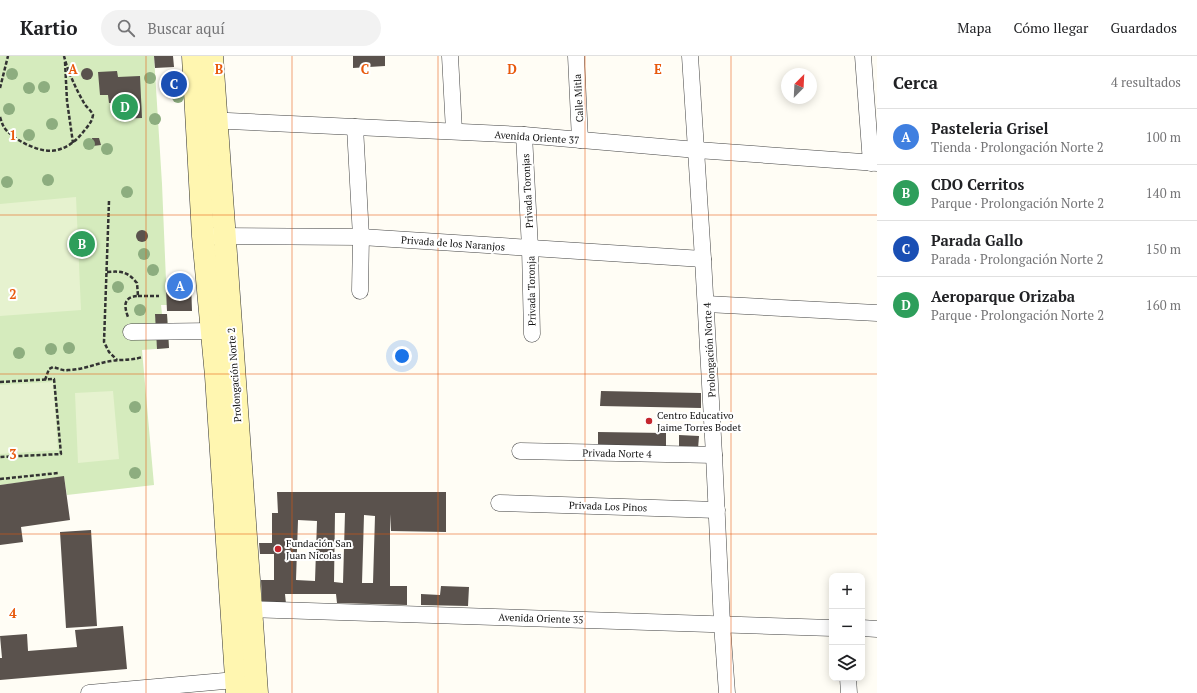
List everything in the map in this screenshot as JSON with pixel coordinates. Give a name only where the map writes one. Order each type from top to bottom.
[{"type":"main road","name":"Prolongación Norte 2","points":[[193,56],[207,120]]},
{"type":"main road","name":"Prolongación Norte 2","points":[[212,56],[207,120],[214,236],[250,609],[246,686]]},
{"type":"main road","name":"Prolongación Norte 2","points":[[214,236],[212,331],[246,686]]},
{"type":"street","points":[[450,56],[454,131]]},
{"type":"street","name":"Calle Mitla","points":[[576,56],[580,140]]},
{"type":"street","name":"Prolongación Norte 4","points":[[690,56],[704,259],[722,624],[727,693]]},
{"type":"street","points":[[863,56],[874,163]]},
{"type":"street","name":"Avenida Oriente 37","points":[[207,120],[524,135],[874,163]]},
{"type":"street","points":[[355,127],[361,236],[360,291]]},
{"type":"street","name":"Privada Toronjas","points":[[524,135],[530,248]]},
{"type":"street","name":"Privada de los Naranjos","points":[[214,236],[361,236],[704,259]]},
{"type":"street","name":"Privada Toronja","points":[[530,248],[532,334]]},
{"type":"street","points":[[706,304],[877,313]]},
{"type":"street","points":[[131,332],[212,331]]},
{"type":"street","name":"Privada Norte 4","points":[[520,451],[714,455]]},
{"type":"street","name":"Privada Los Pinos","points":[[499,503],[717,510]]},
{"type":"street","name":"Avenida Oriente 35","points":[[250,609],[829,628]]},
{"type":"street","points":[[865,628],[877,629]]},
{"type":"street","points":[[848,681],[849,693]]},
{"type":"street","points":[[89,693],[246,686]]},
{"type":"path","points":[[0,88],[8,56]]},
{"type":"path","points":[[65,58],[67,101],[73,143]]},
{"type":"path","points":[[0,118],[7,131],[21,141],[36,148],[56,150],[73,143],[80,137],[90,123],[93,115],[84,103],[65,58]]},
{"type":"path","points":[[109,201],[104,342],[109,352],[117,360]]},
{"type":"path","points":[[107,272],[114,271],[127,273],[137,283],[138,296]]},
{"type":"path","points":[[131,332],[130,322],[125,306],[126,301],[132,296],[159,296]]},
{"type":"path","points":[[45,380],[49,369],[53,367],[60,370],[72,370],[117,360],[133,360],[142,357]]},
{"type":"path","points":[[0,382],[54,379],[61,454],[0,457]]},
{"type":"path","points":[[0,479],[58,473]]},
{"type":"green space","points":[[0,56],[154,56],[162,184],[167,305],[161,305],[162,314],[167,314],[169,348],[142,350],[154,485],[67,495],[64,477],[0,485]]},
{"type":"green space","points":[[76,197],[81,310],[0,316],[0,204]]},
{"type":"green space","points":[[53,382],[58,450],[0,454],[0,385]]},
{"type":"green space","points":[[113,391],[119,459],[78,463],[75,393]]},
{"type":"building","points":[[154,56],[173,56],[174,67],[155,68]]},
{"type":"building","points":[[353,56],[385,56],[385,66],[353,68]]},
{"type":"building","points":[[89,68],[92,69],[92,79],[85,80],[82,79],[81,72],[82,69]]},
{"type":"building","points":[[117,71],[118,77],[140,76],[142,118],[116,119],[115,103],[109,103],[108,95],[100,95],[98,72]]},
{"type":"building","points":[[92,138],[99,138],[101,145],[93,146]]},
{"type":"building","points":[[140,230],[144,230],[148,236],[144,242],[140,242],[136,238],[136,234]]},
{"type":"building","points":[[191,281],[192,311],[167,311],[166,290],[169,290],[169,282]]},
{"type":"building","points":[[155,314],[167,314],[169,348],[157,349]]},
{"type":"building","points":[[601,391],[701,393],[701,408],[600,406]]},
{"type":"building","points":[[598,432],[666,433],[666,448],[598,447]]},
{"type":"building","points":[[679,435],[699,436],[698,449],[679,449]]},
{"type":"building","points":[[64,476],[70,520],[21,527],[23,542],[0,545],[0,485]]},
{"type":"building","name":"Fundación San Juan Nicolas","points":[[277,492],[446,492],[446,532],[391,531],[390,514],[390,586],[407,586],[407,605],[337,603],[336,594],[285,594],[286,604],[262,604],[261,580],[274,580],[274,554],[260,554],[259,543],[272,543],[272,513],[278,513]],"holes":[[[335,513],[345,513],[343,583],[334,582]],[[364,515],[375,516],[373,583],[362,583]],[[298,520],[317,521],[315,581],[296,580]]]},
{"type":"building","points":[[91,530],[97,626],[66,628],[60,532]]},
{"type":"building","points":[[441,586],[469,587],[468,606],[421,605],[421,594],[440,595]]},
{"type":"building","points":[[123,626],[127,669],[0,680],[0,658],[2,658],[0,636],[27,634],[28,651],[77,647],[75,630]]},
{"type":"place","name":"Parada Gallo","points":[[174,84]]},
{"type":"place","name":"Aeroparque Orizaba","points":[[125,107]]},
{"type":"place","name":"CDO Cerritos","points":[[82,244]]},
{"type":"place","name":"Pasteleria Grisel","points":[[180,286]]},
{"type":"place","name":"Centro Educativo Jaime Torres Bodet","points":[[649,421]]},
{"type":"place","name":"Fundación San Juan Nicolas","points":[[278,549]]}]
